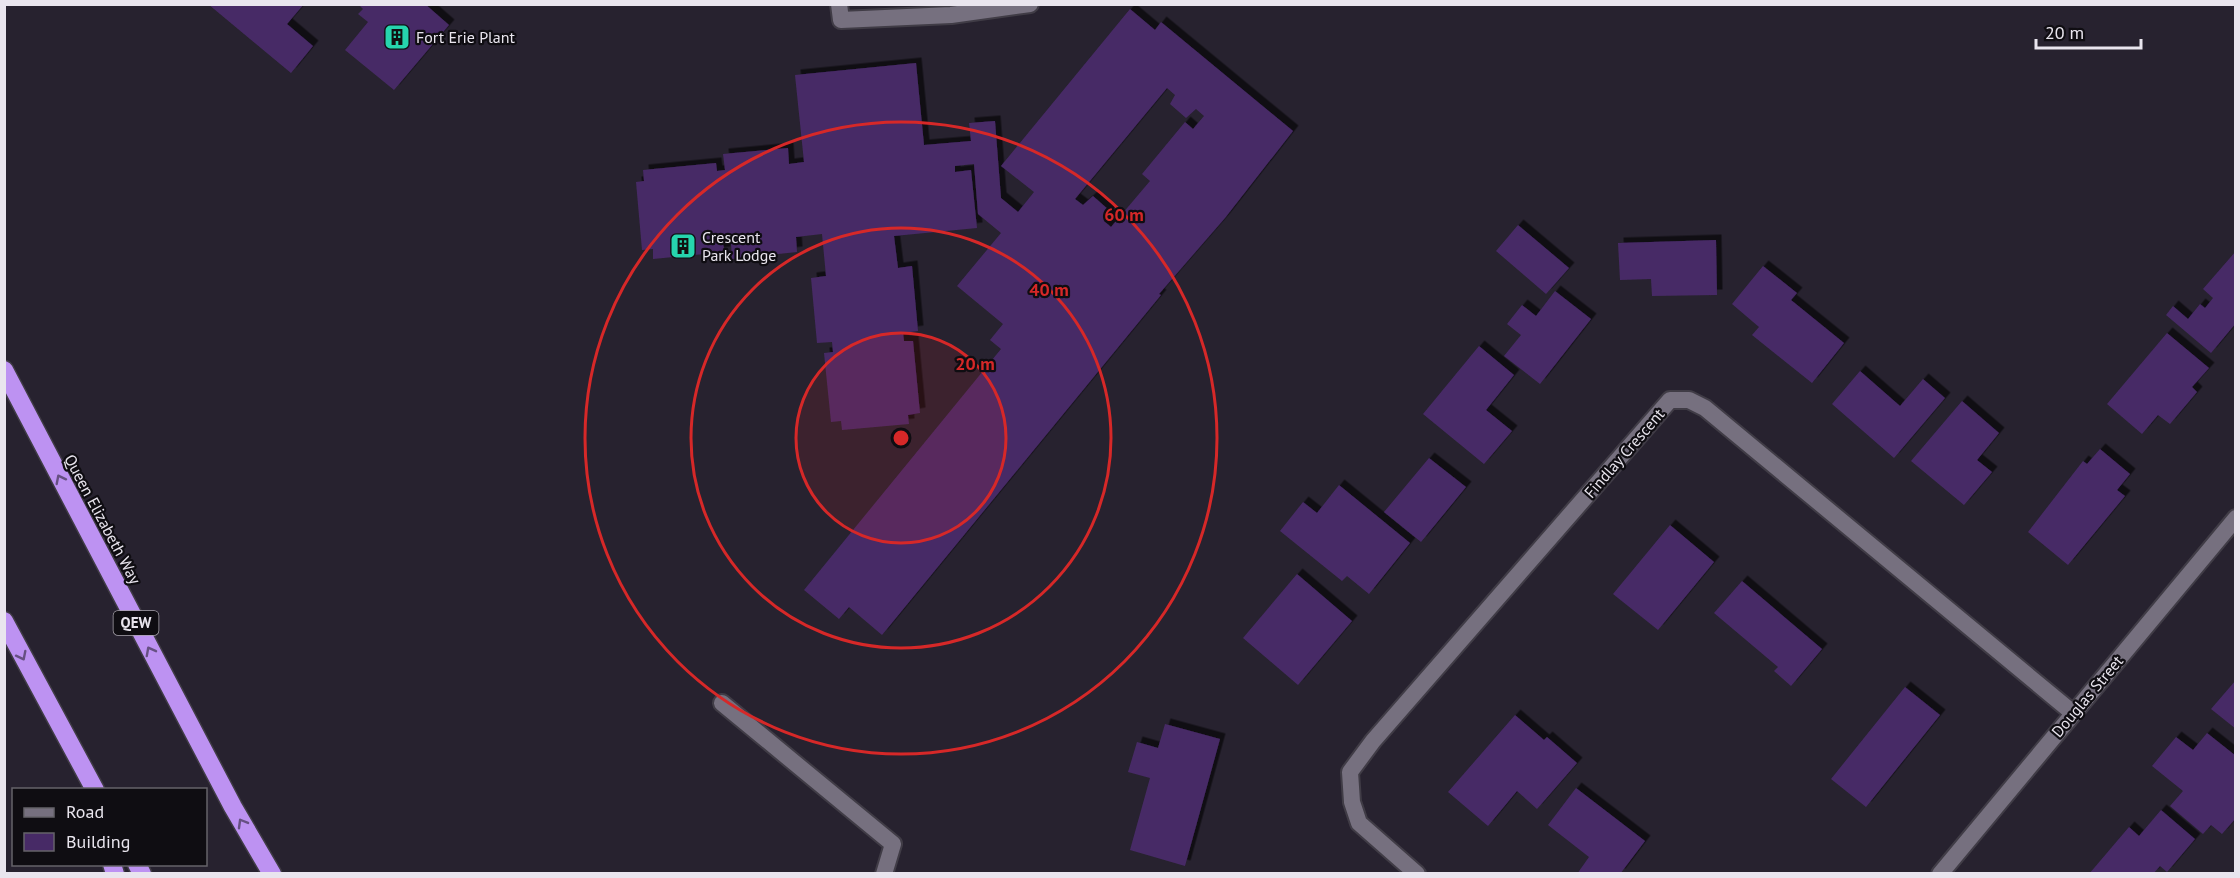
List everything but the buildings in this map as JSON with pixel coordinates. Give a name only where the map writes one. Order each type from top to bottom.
[{"type":"highway","name":"Queen Elizabeth Way","points":[[4,370],[227,797],[272,873]]},
{"type":"highway","points":[[4,621],[94,788]]},
{"type":"highway","points":[[40,691],[81,788]]},
{"type":"street","points":[[839,4],[841,20],[951,15],[1030,4]]},
{"type":"street","name":"Findlay Crescent","points":[[1417,873],[1359,823],[1352,802],[1350,772],[1373,741],[1670,400],[1689,400],[1705,408],[2073,713]]},
{"type":"street","name":"Douglas Street","points":[[1940,873],[2235,518]]},
{"type":"street","points":[[722,703],[893,843],[885,873]]},
{"type":"place","name":"Fort Erie Plant","points":[[397,37]]},
{"type":"place","name":"Crescent Park Lodge","points":[[683,246]]}]
